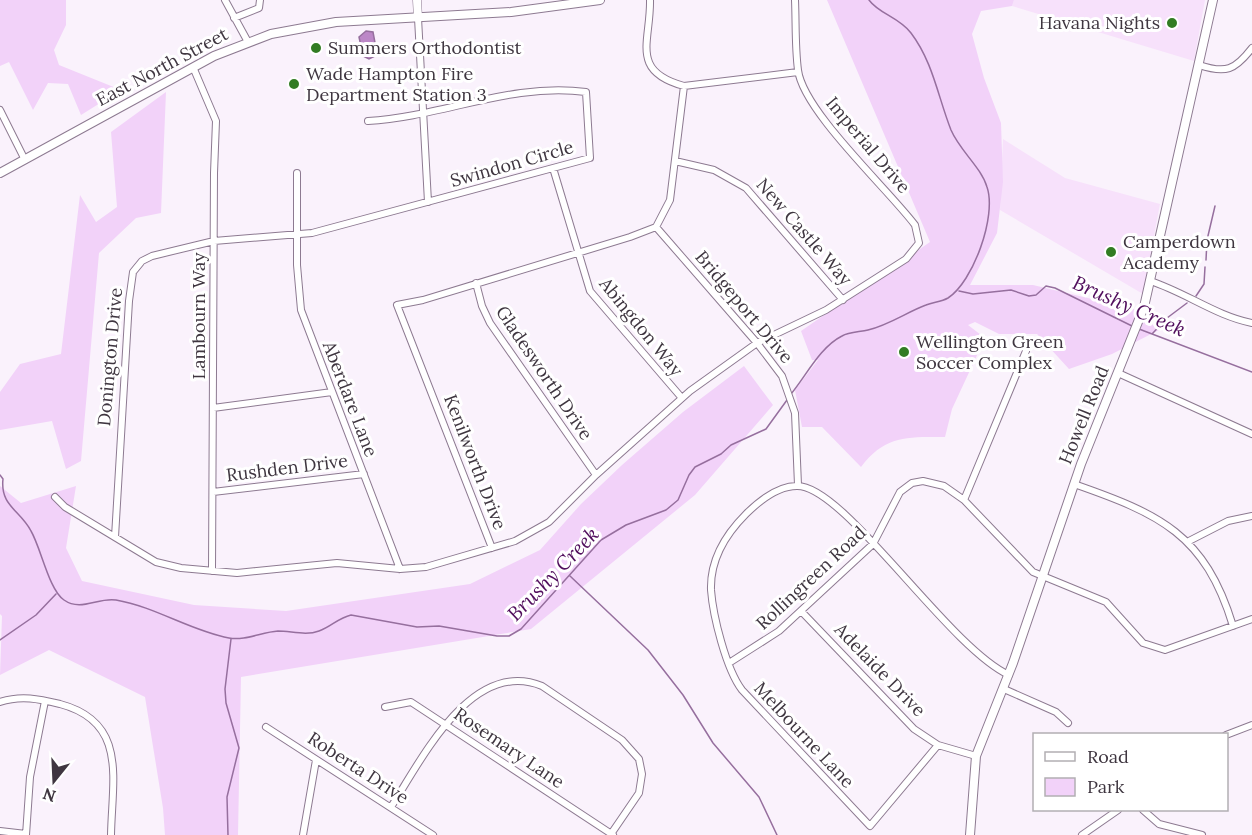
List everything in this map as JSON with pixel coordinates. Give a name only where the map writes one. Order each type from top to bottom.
[{"type":"main road","name":"East North Street","points":[[0,173],[193,67],[248,42],[310,25],[534,10],[600,0]]},
{"type":"main road","name":"Howell Road","points":[[970,835],[976,756],[1004,689],[1074,484],[1142,313],[1213,0]]},
{"type":"street","points":[[225,0],[248,42]]},
{"type":"street","points":[[234,18],[259,8],[260,0]]},
{"type":"street","points":[[417,0],[428,202]]},
{"type":"street","points":[[650,0],[645,49],[648,61],[661,76],[684,86],[798,72]]},
{"type":"street","name":"Imperial Drive","points":[[795,0],[798,72],[826,121],[912,221],[919,234]]},
{"type":"street","points":[[1199,65],[1214,70],[1230,69],[1252,48]]},
{"type":"street","name":"Lambourn Way","points":[[193,67],[217,128],[214,173],[212,571]]},
{"type":"street","points":[[656,227],[669,205],[684,86]]},
{"type":"street","name":"Swindon Circle","points":[[423,114],[510,93],[586,92],[590,158],[428,202]]},
{"type":"street","points":[[0,110],[25,160]]},
{"type":"street","points":[[369,121],[423,114]]},
{"type":"street","name":"New Castle Way","points":[[675,161],[714,170],[746,188],[843,300]]},
{"type":"street","name":"Abingdon Way","points":[[553,168],[577,253],[587,283],[597,301],[681,398]]},
{"type":"street","name":"Aberdare Lane","points":[[297,173],[297,236],[301,310],[400,569]]},
{"type":"street","name":"Donington Drive","points":[[115,537],[120,419],[133,272],[148,257],[214,241],[297,236],[428,202]]},
{"type":"street","name":"Kenilworth Drive","points":[[656,227],[577,253],[397,305],[492,548],[515,541],[543,527],[681,398],[757,343],[843,300],[914,252],[919,243],[919,234]]},
{"type":"street","name":"Bridgeport Drive","points":[[656,227],[778,369],[793,407],[798,485]]},
{"type":"street","points":[[1150,281],[1186,295],[1225,315],[1252,323]]},
{"type":"street","name":"Gladesworth Drive","points":[[476,283],[482,306],[490,323],[596,475]]},
{"type":"street","points":[[964,500],[1026,351]]},
{"type":"street","points":[[1118,373],[1252,434]]},
{"type":"street","points":[[213,408],[332,392]]},
{"type":"street","name":"Rushden Drive","points":[[213,492],[364,474]]},
{"type":"street","name":"Rollingreen Road","points":[[729,663],[764,643],[873,544],[898,495],[912,483],[923,481],[936,483],[964,500],[1025,566],[1043,576],[1106,602],[1143,643],[1165,650],[1252,619]]},
{"type":"street","points":[[1074,484],[1140,508],[1189,542],[1213,574],[1233,626]]},
{"type":"street","points":[[798,485],[829,499],[973,651],[990,665],[1009,675]]},
{"type":"street","name":"Melbourne Lane","points":[[798,485],[777,490],[754,506],[729,535],[718,555],[712,575],[711,593],[729,663],[741,690],[870,826],[938,745]]},
{"type":"street","points":[[55,496],[65,507],[162,564],[212,571],[258,572],[337,563],[400,569],[426,567],[492,548]]},
{"type":"street","points":[[1189,542],[1222,523],[1252,516]]},
{"type":"street","name":"Adelaide Drive","points":[[801,610],[905,720],[938,745],[976,756]]},
{"type":"street","points":[[391,807],[454,712],[484,691],[507,683],[527,682],[542,686],[613,734],[635,753],[642,774],[636,798],[612,835]]},
{"type":"street","points":[[1004,689],[1056,712],[1068,723]]},
{"type":"street","points":[[0,702],[19,698],[45,700],[87,714],[106,734],[113,759],[111,835]]},
{"type":"street","points":[[0,831],[26,835],[30,777],[45,700]]},
{"type":"street","name":"Rosemary Lane","points":[[385,707],[411,702],[612,835]]},
{"type":"street","points":[[1228,735],[1252,725]]},
{"type":"street","name":"Roberta Drive","points":[[266,727],[433,835]]},
{"type":"street","points":[[303,835],[316,760]]},
{"type":"street","points":[[1082,835],[1117,811]]},
{"type":"street","points":[[1144,811],[1159,824],[1202,835]]},
{"type":"shaded area","points":[[1014,0],[1205,0],[1194,61],[1012,6]]},
{"type":"shaded area","points":[[366,31],[373,32],[376,48],[375,56],[369,59],[363,56],[359,37]]},
{"type":"shaded area","name":"Camperdown Academy","points":[[1003,139],[1065,178],[1160,204],[1143,294],[1000,210]]},
{"type":"green space","points":[[0,0],[66,0],[66,25],[54,50],[59,65],[121,90],[81,115],[68,84],[48,83],[33,110],[9,62],[0,66]]},
{"type":"green space","points":[[827,0],[1014,0],[1012,6],[981,11],[972,34],[984,78],[1001,123],[1003,182],[997,233],[970,285],[1033,285],[1134,309],[1159,330],[1112,354],[1069,369],[1037,334],[999,334],[975,322],[968,325],[985,338],[952,409],[945,437],[908,438],[888,443],[861,467],[822,427],[802,427],[795,390],[818,360],[812,360],[801,331],[930,242]]},
{"type":"green space","points":[[166,92],[161,213],[136,218],[99,253],[81,461],[66,469],[52,421],[0,430],[0,392],[20,364],[61,354],[80,195],[96,222],[117,207],[111,132]]},
{"type":"green space","points":[[744,366],[773,405],[695,495],[531,629],[241,677],[238,835],[165,835],[163,808],[145,697],[49,650],[0,675],[2,616],[0,614],[0,486],[21,503],[76,486],[66,548],[82,581],[194,605],[286,611],[470,584],[540,550],[581,504],[622,465],[683,412]]},
{"type":"waterway","points":[[791,394],[820,354],[842,336],[876,328],[919,308],[948,298],[966,278],[986,231],[989,214],[987,187],[951,130],[919,44],[906,28],[869,0]]},
{"type":"waterway","points":[[1206,260],[1207,240],[1215,206]]},
{"type":"waterway","points":[[1196,296],[1204,284],[1205,267]]},
{"type":"waterway","name":"Brushy Creek","points":[[959,291],[973,294],[1011,290],[1029,296],[1036,295],[1046,286],[1055,288],[1132,326]]},
{"type":"waterway","points":[[1152,334],[1167,318],[1187,303]]},
{"type":"waterway","name":"Brushy Creek","points":[[1139,329],[1252,372]]},
{"type":"waterway","name":"Brushy Creek","points":[[0,475],[3,479],[5,496],[35,538],[54,587],[59,595],[70,603],[77,605],[103,600],[131,603],[215,635],[235,639],[278,631],[314,632],[351,615],[417,627],[439,626],[509,636],[521,629],[601,540],[626,525],[666,510],[678,500],[695,467],[721,454],[731,445],[766,429],[787,400]]},
{"type":"waterway","points":[[570,576],[648,650],[683,695],[713,743],[759,797],[777,835]]},
{"type":"waterway","points":[[0,640],[36,615],[56,594]]},
{"type":"waterway","points":[[228,835],[227,797],[239,748],[226,703],[225,689],[231,639]]},
{"type":"place","name":"Havana Nights","points":[[1172,23]]},
{"type":"place","name":"Summers Orthodontist","points":[[316,48]]},
{"type":"place","name":"Wade Hampton Fire Department Station 3","points":[[294,84]]},
{"type":"place","name":"Camperdown Academy","points":[[1111,252]]},
{"type":"place","name":"Wellington Green Soccer Complex","points":[[904,352]]}]
